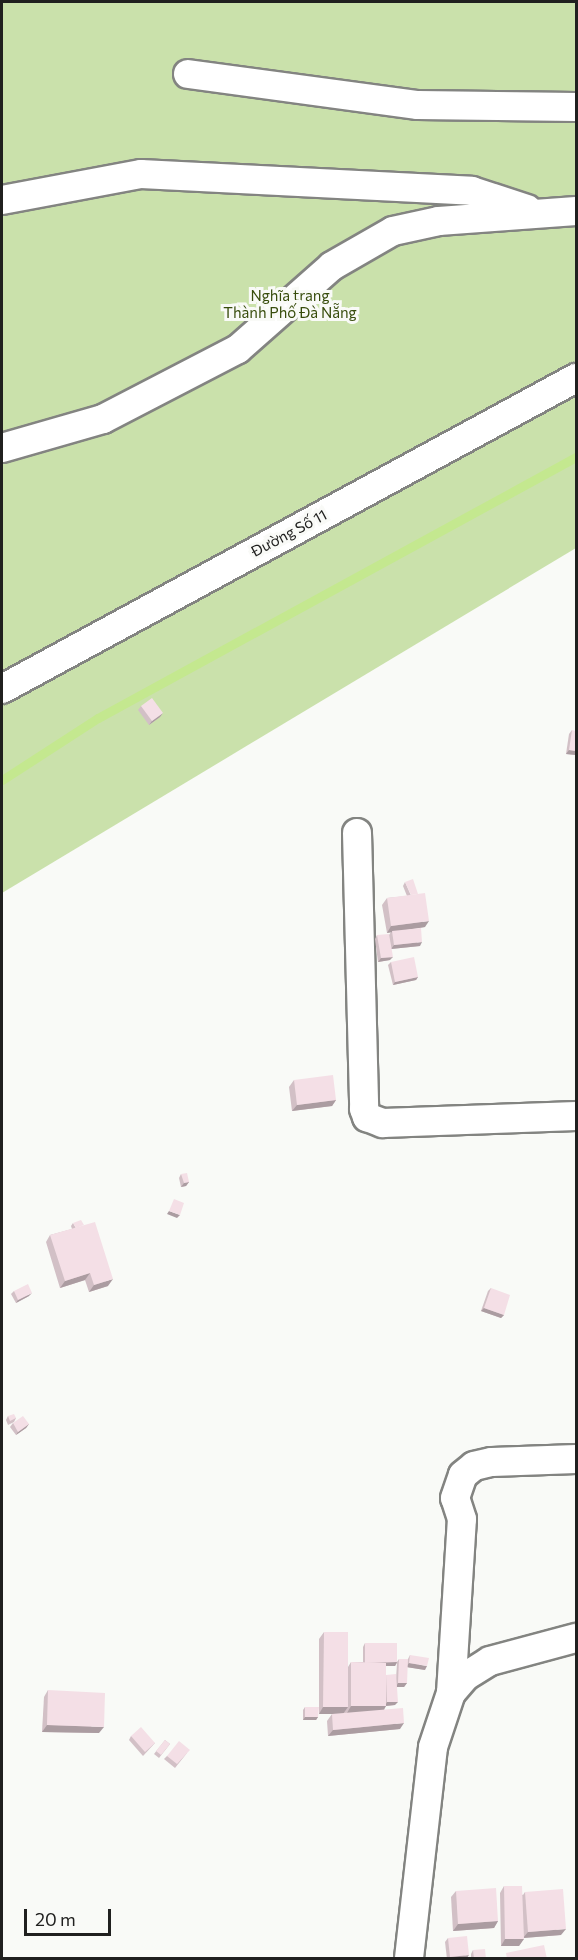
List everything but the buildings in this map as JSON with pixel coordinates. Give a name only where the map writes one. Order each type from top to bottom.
[{"type":"street","points":[[188,74],[418,105],[576,107]]},
{"type":"street","points":[[2,200],[141,174],[211,175],[472,191],[544,214]]},
{"type":"street","points":[[2,448],[103,419],[238,349],[332,266],[393,231],[439,221],[576,211]]},
{"type":"street","name":"Đường Số 11","points":[[2,689],[576,378]]},
{"type":"street","points":[[357,833],[364,1109],[367,1117],[383,1123],[576,1116]]},
{"type":"street","points":[[409,1959],[434,1747],[451,1694],[462,1519],[455,1498],[463,1475],[474,1466],[492,1462],[576,1460]]},
{"type":"street","points":[[451,1694],[466,1676],[490,1661],[576,1638]]},
{"type":"green space","name":"Nghĩa trang Thành Phố Đà Nẵng","points":[[2,2],[576,2],[576,548],[2,893]]},
{"type":"waterway","points":[[2,780],[98,718],[576,457]]}]
